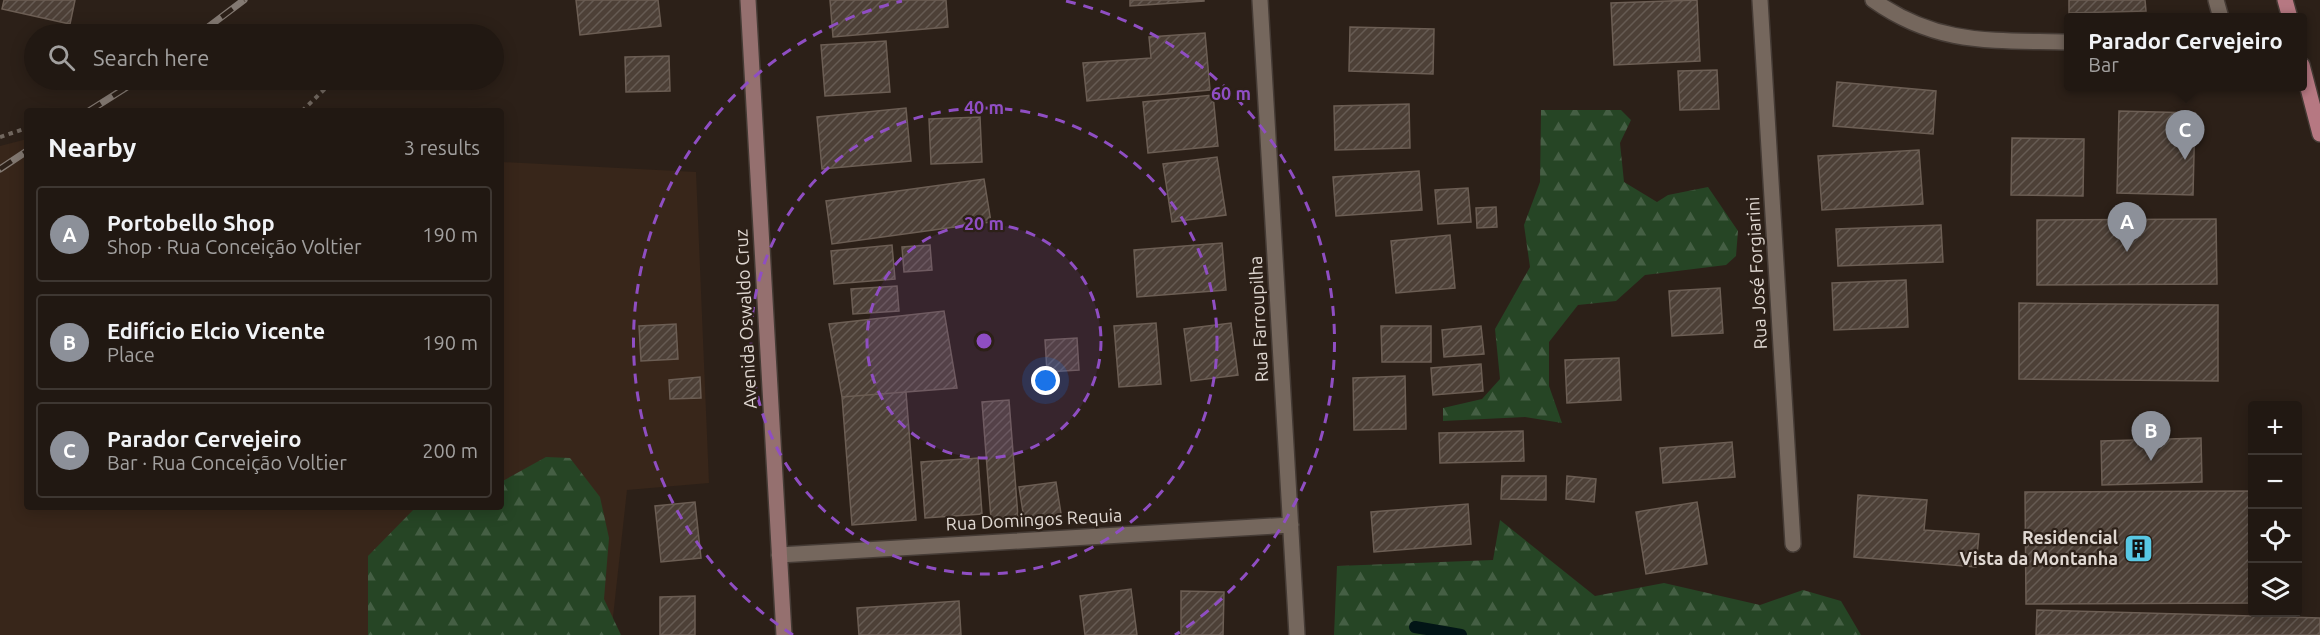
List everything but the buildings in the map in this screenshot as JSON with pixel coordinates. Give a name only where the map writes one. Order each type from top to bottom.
[{"type":"main road","points":[[2307,84],[2320,134]]},
{"type":"street","name":"Avenida Oswaldo Cruz","points":[[748,0],[784,635]]},
{"type":"street","name":"Rua Farroupilha","points":[[1260,0],[1297,635]]},
{"type":"street","name":"Rua José Forgiarini","points":[[1760,0],[1793,544]]},
{"type":"street","points":[[1873,0],[1895,15],[1935,33],[1970,40],[2064,42]]},
{"type":"street","name":"Rua Domingos Requia","points":[[779,555],[1291,525]]},
{"type":"path","points":[[306,108],[324,90]]},
{"type":"path","points":[[0,137],[24,129]]},
{"type":"shaded area","points":[[24,140],[24,510],[504,510],[504,162],[696,172],[709,483],[627,490],[611,635],[0,635],[0,146]]},
{"type":"green space","points":[[1541,110],[1621,110],[1631,120],[1620,143],[1624,182],[1657,202],[1668,195],[1708,187],[1738,231],[1736,256],[1726,265],[1645,275],[1616,301],[1578,305],[1549,342],[1549,386],[1562,423],[1525,417],[1443,421],[1443,408],[1482,399],[1500,379],[1495,329],[1530,267],[1524,225],[1540,182]]},
{"type":"green space","points":[[546,457],[570,458],[600,497],[609,538],[604,599],[621,635],[368,635],[368,556],[413,510],[504,510],[504,480]]},
{"type":"green space","points":[[1500,520],[1595,596],[1664,583],[1760,605],[1803,590],[1841,601],[1861,635],[1334,635],[1337,566],[1493,560]]},
{"type":"waterway","points":[[1415,627],[1461,635]]},
{"type":"railway","points":[[212,24],[244,0]]},
{"type":"railway","points":[[94,108],[122,90]]},
{"type":"railway","points":[[0,169],[24,153]]},
{"type":"place","name":"Parador Cervejeiro","points":[[2185,160]]},
{"type":"place","name":"Portobello Shop","points":[[2127,252]]},
{"type":"place","name":"Edifício Elcio Vicente","points":[[2151,461]]},
{"type":"place","name":"Residencial Vista da Montanha","points":[[2139,548]]}]
